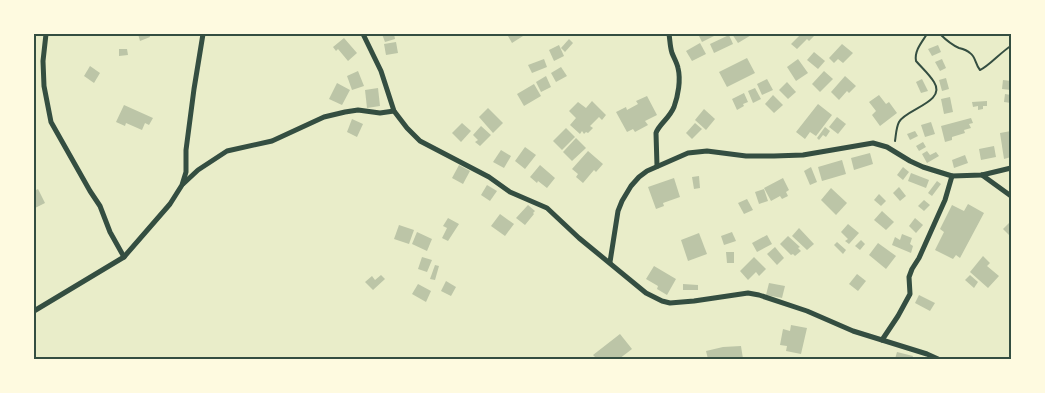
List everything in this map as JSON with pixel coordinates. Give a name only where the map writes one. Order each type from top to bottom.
[{"type":"street","points":[[46,34],[44,86],[51,122],[100,206],[110,232],[124,256]]},
{"type":"street","points":[[182,185],[186,172],[186,150],[202,34]]},
{"type":"street","points":[[364,34],[381,71],[394,111],[420,141],[488,176],[510,192],[547,208],[579,238],[646,293],[662,302],[670,303],[748,293],[759,295],[808,311],[853,331],[938,359]]},
{"type":"street","points":[[657,166],[657,129],[666,120],[674,107],[680,78],[672,53],[669,34]]},
{"type":"street","points":[[34,310],[124,256],[170,204],[182,185],[198,170],[226,151],[272,141],[324,117],[358,110],[380,113],[394,111]]},
{"type":"street","points":[[610,262],[618,211],[631,186],[639,177],[657,166],[688,153],[707,151],[746,156],[803,155],[873,143],[887,147],[923,167],[952,176],[982,175],[1011,168]]},
{"type":"street","points":[[982,175],[1011,196]]},
{"type":"street","points":[[882,340],[910,294],[909,277],[945,200],[952,176]]},
{"type":"path","points":[[893,151],[898,123],[904,116],[931,101],[936,92],[936,83],[915,58],[916,52],[927,34]]},
{"type":"path","points":[[940,34],[956,47],[970,52],[980,70],[984,69],[998,55],[1011,46]]},
{"type":"building","points":[[138,34],[149,34],[150,37],[140,41]]},
{"type":"building","points":[[382,34],[394,34],[395,39],[385,42]]},
{"type":"building","points":[[521,34],[523,36],[512,43],[508,36]]},
{"type":"building","points":[[698,34],[718,34],[702,42]]},
{"type":"building","points":[[732,34],[753,34],[738,43]]},
{"type":"building","points":[[801,34],[812,34],[814,36],[809,41],[807,39],[797,49],[791,44]]},
{"type":"building","points":[[729,35],[733,44],[714,53],[710,44]]},
{"type":"building","points":[[344,38],[357,53],[348,61],[338,49],[336,51],[333,47]]},
{"type":"building","points":[[569,39],[573,43],[565,52],[561,48]]},
{"type":"building","points":[[396,42],[398,53],[386,55],[384,44]]},
{"type":"building","points":[[700,43],[706,54],[692,61],[686,51]]},
{"type":"building","points":[[842,44],[853,53],[843,63],[838,59],[834,63],[829,58]]},
{"type":"building","points":[[559,45],[564,56],[554,61],[549,50]]},
{"type":"building","points":[[938,45],[941,52],[932,56],[928,49]]},
{"type":"building","points":[[119,49],[127,49],[128,55],[119,56]]},
{"type":"building","points":[[814,52],[825,61],[818,69],[807,60]]},
{"type":"building","points":[[747,58],[755,73],[727,87],[719,72]]},
{"type":"building","points":[[544,59],[547,67],[532,73],[528,65]]},
{"type":"building","points":[[798,59],[808,73],[796,81],[787,67]]},
{"type":"building","points":[[942,59],[946,68],[940,71],[935,62]]},
{"type":"building","points":[[90,66],[100,73],[94,83],[84,76]]},
{"type":"building","points":[[561,67],[567,76],[556,82],[551,73]]},
{"type":"building","points":[[358,71],[364,86],[352,90],[347,76]]},
{"type":"building","points":[[824,71],[833,79],[820,92],[812,84]]},
{"type":"building","points":[[546,76],[551,87],[541,92],[536,82]]},
{"type":"building","points":[[845,76],[856,86],[849,93],[847,91],[839,100],[831,92]]},
{"type":"building","points":[[946,78],[949,89],[942,91],[939,80]]},
{"type":"building","points":[[767,79],[773,90],[762,95],[757,84]]},
{"type":"building","points":[[922,79],[928,91],[921,93],[916,82]]},
{"type":"building","points":[[1003,80],[1011,81],[1011,90],[1002,89]]},
{"type":"building","points":[[787,82],[796,92],[788,99],[779,90]]},
{"type":"building","points":[[337,83],[350,90],[342,105],[329,99]]},
{"type":"building","points":[[534,84],[541,96],[524,106],[517,94]]},
{"type":"building","points":[[378,88],[380,106],[367,108],[365,90]]},
{"type":"building","points":[[755,88],[761,99],[753,103],[748,91]]},
{"type":"building","points":[[744,93],[748,102],[737,110],[732,99]]},
{"type":"building","points":[[1005,94],[1011,95],[1011,103],[1004,102]]},
{"type":"building","points":[[773,95],[783,105],[774,113],[765,104]]},
{"type":"building","points":[[879,95],[886,104],[889,102],[897,113],[880,126],[872,115],[876,111],[869,102]]},
{"type":"building","points":[[647,96],[657,115],[645,121],[648,125],[635,132],[633,129],[627,132],[616,112],[626,107],[627,110],[638,104],[636,101]]},
{"type":"building","points":[[950,97],[953,112],[944,114],[941,99]]},
{"type":"building","points":[[592,101],[606,115],[602,120],[599,117],[590,126],[593,128],[588,133],[584,134],[582,131],[580,134],[570,125],[576,118],[569,111],[578,102],[586,108]]},
{"type":"building","points":[[987,101],[987,106],[983,106],[983,109],[978,110],[978,106],[973,107],[972,102]]},
{"type":"building","points":[[818,104],[832,115],[816,136],[810,132],[805,139],[796,132]]},
{"type":"building","points":[[124,105],[153,118],[149,125],[145,123],[142,130],[126,123],[125,126],[116,122]]},
{"type":"building","points":[[488,108],[503,123],[493,133],[479,117]]},
{"type":"building","points":[[704,109],[715,119],[706,130],[695,120]]},
{"type":"building","points":[[837,117],[846,124],[838,134],[829,127]]},
{"type":"building","points":[[971,118],[973,123],[969,124],[971,128],[964,130],[965,133],[952,137],[952,140],[945,142],[941,126]]},
{"type":"building","points":[[352,119],[363,124],[357,137],[347,132]]},
{"type":"building","points":[[931,122],[935,134],[925,137],[921,125]]},
{"type":"building","points":[[462,123],[471,131],[461,142],[452,133]]},
{"type":"building","points":[[695,123],[702,129],[692,139],[686,133]]},
{"type":"building","points":[[481,126],[491,135],[480,146],[475,142],[478,140],[473,135]]},
{"type":"building","points":[[825,127],[830,131],[826,137],[823,135],[819,140],[817,138]]},
{"type":"building","points":[[566,128],[575,137],[562,150],[553,141]]},
{"type":"building","points":[[915,131],[918,136],[910,140],[907,134]]},
{"type":"building","points":[[1011,131],[1011,157],[1004,159],[1000,133]]},
{"type":"building","points":[[576,138],[586,148],[572,161],[563,152]]},
{"type":"building","points":[[923,142],[926,147],[919,151],[916,146]]},
{"type":"building","points":[[994,146],[996,157],[981,160],[979,149]]},
{"type":"building","points":[[525,147],[536,155],[525,169],[515,161]]},
{"type":"building","points":[[501,150],[511,156],[504,168],[493,162]]},
{"type":"building","points":[[588,151],[603,164],[596,172],[594,170],[583,183],[576,177],[578,174],[572,169]]},
{"type":"building","points":[[927,151],[930,155],[936,152],[939,156],[927,163],[922,154]]},
{"type":"building","points":[[870,153],[873,164],[854,170],[851,158]]},
{"type":"building","points":[[965,155],[968,163],[954,168],[952,160]]},
{"type":"building","points":[[842,160],[846,174],[822,181],[818,167]]},
{"type":"building","points":[[459,165],[470,171],[463,184],[452,178]]},
{"type":"building","points":[[540,165],[555,178],[547,188],[530,177]]},
{"type":"building","points":[[811,167],[817,182],[810,185],[804,171]]},
{"type":"building","points":[[903,167],[909,172],[903,180],[897,175]]},
{"type":"building","points":[[911,173],[929,180],[926,188],[908,181]]},
{"type":"building","points":[[699,176],[700,188],[694,189],[692,177]]},
{"type":"building","points":[[674,178],[680,197],[663,203],[664,206],[656,209],[648,187]]},
{"type":"building","points":[[783,178],[789,190],[786,192],[788,196],[782,199],[780,196],[771,201],[764,188]]},
{"type":"building","points":[[937,181],[941,184],[932,196],[928,193]]},
{"type":"building","points":[[487,185],[497,191],[490,201],[481,195]]},
{"type":"building","points":[[899,187],[906,196],[900,201],[893,193]]},
{"type":"building","points":[[831,188],[847,203],[836,215],[821,200]]},
{"type":"building","points":[[38,189],[45,203],[35,208],[34,191]]},
{"type":"building","points":[[764,189],[768,201],[759,204],[755,192]]},
{"type":"building","points":[[879,194],[886,201],[881,206],[874,200]]},
{"type":"building","points":[[747,199],[753,210],[744,214],[738,203]]},
{"type":"building","points":[[924,200],[930,205],[924,211],[918,206]]},
{"type":"building","points":[[968,204],[984,213],[960,258],[956,255],[953,259],[935,250],[944,232],[940,229],[952,205],[964,211]]},
{"type":"building","points":[[528,205],[535,211],[525,225],[516,218]]},
{"type":"building","points":[[882,211],[894,222],[886,230],[874,220]]},
{"type":"building","points":[[500,214],[514,224],[505,236],[491,226]]},
{"type":"building","points":[[448,218],[459,224],[448,241],[442,238],[447,228],[443,226]]},
{"type":"building","points":[[915,218],[923,225],[916,233],[909,226]]},
{"type":"building","points":[[1011,221],[1011,237],[1003,229]]},
{"type":"building","points":[[848,224],[859,233],[849,244],[845,241],[848,239],[841,232]]},
{"type":"building","points":[[399,225],[414,230],[409,244],[394,239]]},
{"type":"building","points":[[799,228],[814,244],[807,250],[792,236]]},
{"type":"building","points":[[417,232],[432,239],[427,251],[412,244]]},
{"type":"building","points":[[732,232],[736,241],[724,245],[721,236]]},
{"type":"building","points":[[699,233],[707,254],[688,261],[681,240]]},
{"type":"building","points":[[902,234],[912,238],[910,244],[913,246],[911,253],[892,245],[895,237],[900,240]]},
{"type":"building","points":[[767,235],[772,244],[757,252],[752,243]]},
{"type":"building","points":[[788,236],[800,247],[798,248],[801,251],[795,256],[791,255],[780,244]]},
{"type":"building","points":[[861,240],[865,244],[860,250],[855,246]]},
{"type":"building","points":[[837,242],[846,250],[843,254],[834,245]]},
{"type":"building","points":[[878,243],[896,256],[886,269],[869,255]]},
{"type":"building","points":[[775,247],[784,258],[777,265],[767,254]]},
{"type":"building","points":[[726,252],[734,252],[734,263],[727,263]]},
{"type":"building","points":[[983,256],[990,263],[987,266],[999,276],[988,288],[970,272]]},
{"type":"building","points":[[422,257],[432,260],[427,272],[418,269]]},
{"type":"building","points":[[754,257],[766,269],[759,276],[756,272],[748,280],[740,271]]},
{"type":"building","points":[[435,265],[439,266],[435,280],[430,279]]},
{"type":"building","points":[[654,266],[676,279],[667,295],[657,289],[658,286],[646,279]]},
{"type":"building","points":[[857,274],[866,281],[858,291],[849,284]]},
{"type":"building","points":[[381,275],[385,279],[373,290],[365,282],[372,276],[375,280]]},
{"type":"building","points":[[970,275],[978,282],[974,288],[965,280]]},
{"type":"building","points":[[446,281],[456,287],[451,296],[441,291]]},
{"type":"building","points":[[769,283],[785,286],[782,298],[766,295]]},
{"type":"building","points":[[418,284],[431,291],[426,302],[412,294]]},
{"type":"building","points":[[683,284],[698,285],[698,290],[683,290]]},
{"type":"building","points":[[919,295],[935,303],[930,311],[915,303]]},
{"type":"building","points":[[791,325],[807,328],[801,354],[786,351],[787,346],[780,345],[783,329],[790,331]]},
{"type":"building","points":[[620,334],[632,349],[619,359],[597,359],[593,355]]},
{"type":"building","points":[[741,346],[743,359],[708,359],[706,351],[723,347]]},
{"type":"building","points":[[897,352],[913,356],[912,359],[895,359]]}]
